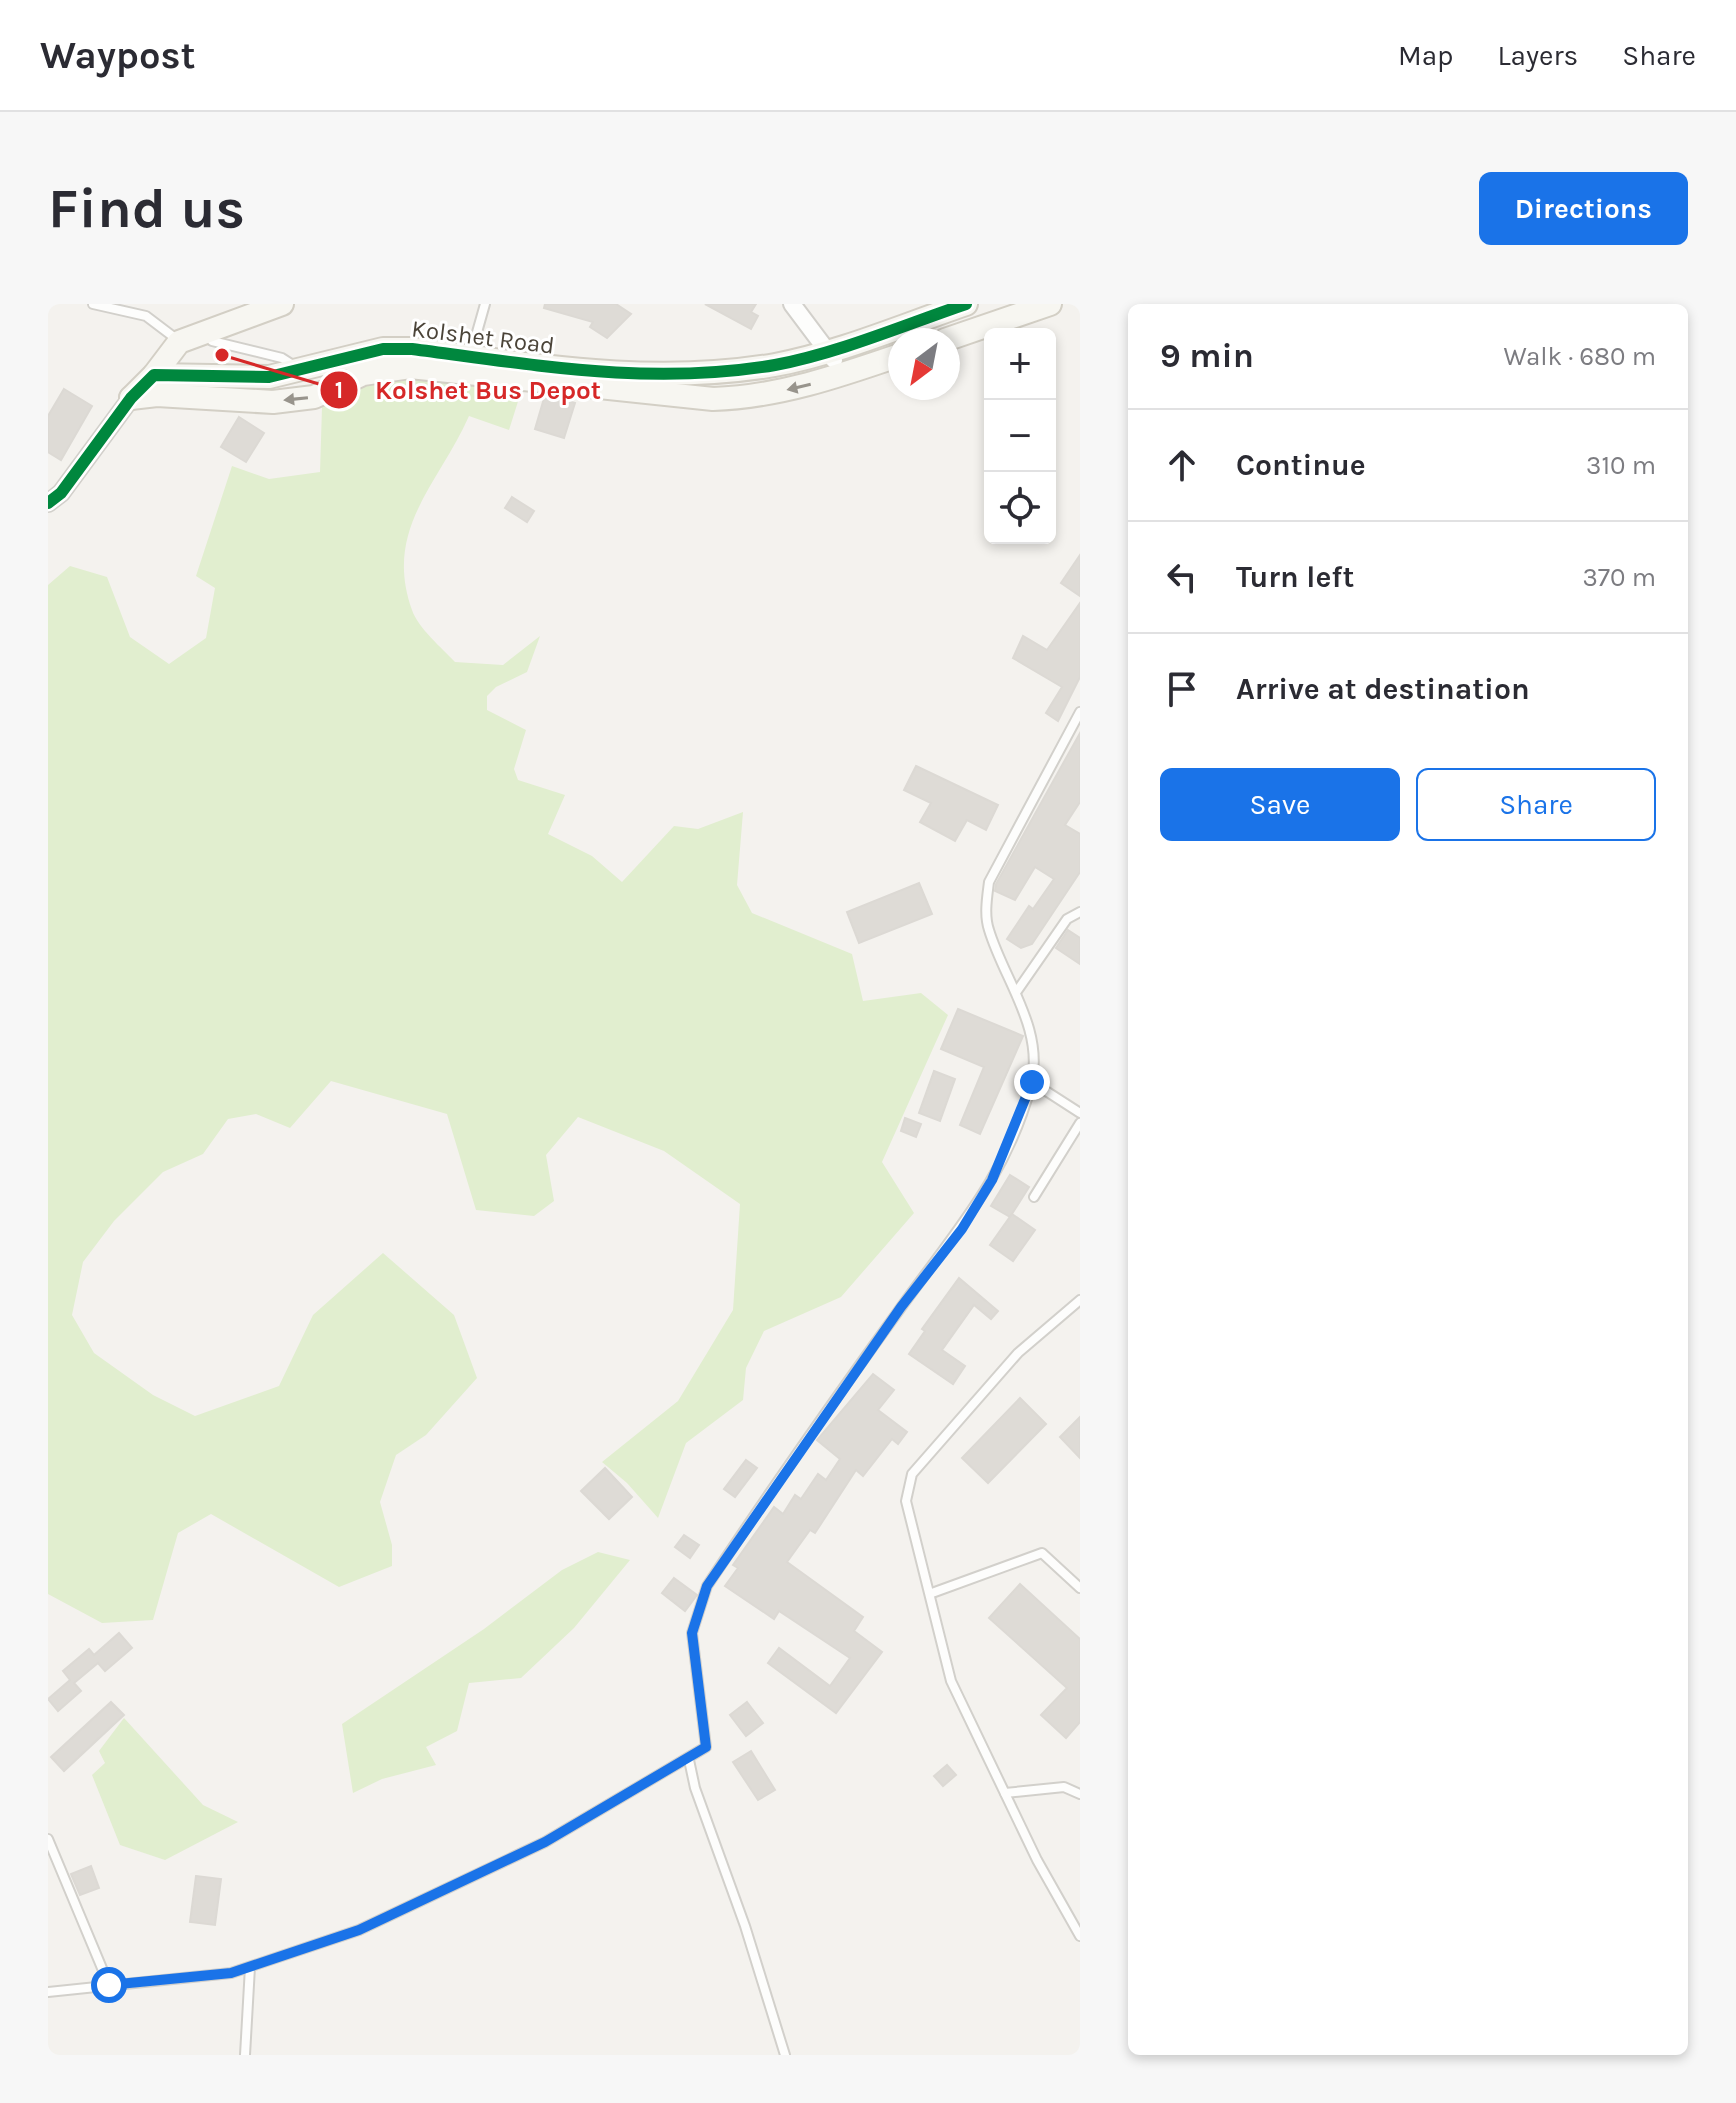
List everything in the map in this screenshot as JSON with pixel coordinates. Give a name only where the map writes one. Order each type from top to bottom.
[{"type":"street","points":[[48,503],[61,493],[131,398],[155,385],[179,342],[282,304]]},
{"type":"street","points":[[792,304],[828,350],[842,375]]},
{"type":"street","name":"Kolshet Road","points":[[664,384],[778,364],[966,304]]},
{"type":"street","points":[[960,335],[1050,304]]},
{"type":"street","name":"Kolshet Road","points":[[155,385],[273,402],[314,397],[363,374],[385,358]]},
{"type":"street","name":"Kolshet Road","points":[[155,385],[269,377],[385,358],[664,384],[713,399],[749,398],[842,375],[888,359]]},
{"type":"lane","points":[[93,304],[146,316],[179,342]]},
{"type":"lane","points":[[469,365],[485,304]]},
{"type":"lane","points":[[211,328],[212,341],[282,358],[301,370]]},
{"type":"lane","points":[[48,1992],[231,1973],[359,1930],[517,1856],[689,1760],[706,1747],[692,1633],[707,1586],[892,1319],[962,1229],[992,1180],[1032,1082],[1028,1029],[1017,991],[988,929],[986,901],[989,882],[1080,712]]},
{"type":"lane","points":[[1017,991],[1067,919],[1080,912]]},
{"type":"lane","points":[[1032,1082],[1080,1113]]},
{"type":"lane","points":[[1034,1197],[1080,1123]]},
{"type":"lane","points":[[1080,1300],[1018,1353],[912,1474],[906,1501],[932,1593],[951,1681],[1037,1860],[1080,1936]]},
{"type":"lane","points":[[932,1593],[1042,1553],[1080,1588]]},
{"type":"lane","points":[[689,1760],[695,1788],[745,1926],[785,2055]]},
{"type":"lane","points":[[1005,1793],[1064,1787],[1080,1794]]},
{"type":"lane","points":[[48,1839],[100,1972],[109,1985]]},
{"type":"lane","points":[[245,2055],[250,1967]]},
{"type":"green space","points":[[391,376],[521,392],[509,430],[469,416],[418,508],[409,531],[404,555],[405,581],[415,617],[455,662],[503,665],[540,636],[527,672],[496,687],[487,696],[487,710],[526,730],[514,769],[518,780],[565,795],[548,834],[592,856],[622,882],[674,826],[698,829],[743,812],[737,885],[752,913],[852,954],[863,1001],[921,993],[948,1015],[882,1162],[914,1213],[841,1297],[764,1331],[746,1368],[743,1400],[686,1443],[658,1518],[627,1483],[602,1462],[678,1401],[733,1310],[740,1204],[664,1151],[578,1117],[546,1155],[554,1201],[534,1216],[476,1210],[447,1114],[331,1081],[290,1128],[256,1114],[228,1119],[203,1154],[163,1172],[114,1221],[83,1262],[72,1315],[94,1353],[153,1395],[195,1416],[279,1386],[313,1315],[383,1253],[454,1315],[477,1378],[426,1435],[396,1455],[380,1502],[392,1545],[392,1566],[339,1587],[211,1514],[178,1533],[153,1620],[102,1623],[48,1594],[48,585],[70,566],[107,577],[130,637],[169,664],[206,638],[215,588],[196,576],[232,466],[269,479],[320,472],[322,407],[345,390]]},
{"type":"green space","points":[[598,1552],[630,1560],[574,1628],[521,1678],[469,1683],[457,1731],[426,1747],[436,1765],[382,1779],[353,1793],[342,1724],[484,1629],[562,1570]]},
{"type":"green space","points":[[124,1718],[203,1805],[238,1822],[165,1860],[120,1845],[92,1775],[105,1763],[99,1751]]},
{"type":"building","points":[[545,304],[616,304],[631,314],[607,338],[590,327],[593,322],[544,308]]},
{"type":"building","points":[[705,304],[756,304],[751,312],[758,316],[751,329]]},
{"type":"building","points":[[64,389],[92,406],[61,460],[48,452],[48,416]]},
{"type":"building","points":[[545,395],[575,403],[564,438],[535,429]]},
{"type":"building","points":[[239,417],[264,433],[246,462],[221,447]]},
{"type":"building","points":[[512,497],[534,511],[527,522],[505,508]]},
{"type":"building","points":[[1080,555],[1080,596],[1061,583]]},
{"type":"building","points":[[1080,603],[1080,677],[1058,721],[1046,713],[1062,687],[1013,658],[1023,636],[1047,650]]},
{"type":"building","points":[[1080,733],[1080,802],[1065,825],[1080,834],[1080,872],[1032,944],[1021,948],[1007,939],[1029,906],[1033,909],[1054,879],[1035,867],[1015,900],[995,891],[996,884]]},
{"type":"building","points":[[916,766],[998,805],[986,830],[967,820],[955,841],[920,822],[931,803],[904,790]]},
{"type":"building","points":[[919,883],[932,914],[859,943],[847,912]]},
{"type":"building","points":[[1068,930],[1080,938],[1080,964],[1056,948]]},
{"type":"building","points":[[958,1009],[1023,1036],[980,1134],[960,1125],[984,1067],[941,1049]]},
{"type":"building","points":[[934,1071],[955,1079],[940,1121],[919,1113]]},
{"type":"building","points":[[905,1118],[921,1124],[916,1137],[901,1131]]},
{"type":"building","points":[[1010,1175],[1029,1187],[1010,1217],[991,1206]]},
{"type":"building","points":[[1012,1214],[1035,1230],[1013,1261],[990,1245]]},
{"type":"building","points":[[959,1278],[998,1311],[991,1319],[974,1305],[942,1350],[965,1366],[953,1384],[909,1354],[925,1331],[922,1329]]},
{"type":"building","points":[[873,1374],[894,1390],[878,1410],[907,1432],[898,1444],[892,1439],[863,1476],[856,1470],[815,1533],[810,1530],[787,1562],[863,1617],[854,1631],[882,1652],[836,1713],[768,1663],[779,1648],[830,1686],[850,1658],[779,1611],[774,1619],[725,1586],[738,1568],[733,1565],[774,1507],[783,1514],[795,1495],[801,1499],[818,1474],[826,1480],[840,1459],[817,1440]]},
{"type":"building","points":[[1020,1398],[1046,1424],[988,1483],[962,1458]]},
{"type":"building","points":[[1080,1417],[1080,1458],[1060,1437]]},
{"type":"building","points":[[746,1460],[757,1468],[735,1497],[724,1489]]},
{"type":"building","points":[[605,1468],[632,1497],[609,1519],[581,1491]]},
{"type":"building","points":[[684,1535],[699,1545],[690,1558],[675,1547]]},
{"type":"building","points":[[674,1578],[697,1595],[685,1611],[662,1593]]},
{"type":"building","points":[[1020,1584],[1080,1639],[1080,1722],[1066,1738],[1041,1715],[1067,1688],[989,1618]]},
{"type":"building","points":[[119,1633],[132,1648],[105,1671],[98,1663],[74,1683],[81,1691],[58,1711],[48,1699],[70,1680],[63,1671],[89,1649],[94,1655]]},
{"type":"building","points":[[111,1702],[124,1715],[64,1771],[51,1757]]},
{"type":"building","points":[[747,1702],[763,1723],[746,1736],[730,1715]]},
{"type":"building","points":[[751,1751],[775,1790],[758,1800],[733,1762]]},
{"type":"building","points":[[947,1765],[956,1775],[943,1786],[934,1776]]},
{"type":"building","points":[[91,1866],[99,1888],[80,1895],[71,1874]]},
{"type":"building","points":[[196,1876],[221,1879],[215,1925],[190,1922]]},
{"type":"cycle path","points":[[48,503],[61,493],[131,398],[154,375],[269,377],[383,349],[412,349],[593,371],[683,374],[729,371],[775,365],[823,353],[966,304]]},
{"type":"place","name":"Kolshet Bus Depot","points":[[222,355]]},
{"type":"route","points":[[109,1985],[231,1973],[359,1930],[545,1842],[689,1760],[706,1747],[706,1728],[695,1680],[692,1633],[707,1586],[901,1307],[962,1229],[992,1180],[1032,1082]]}]
